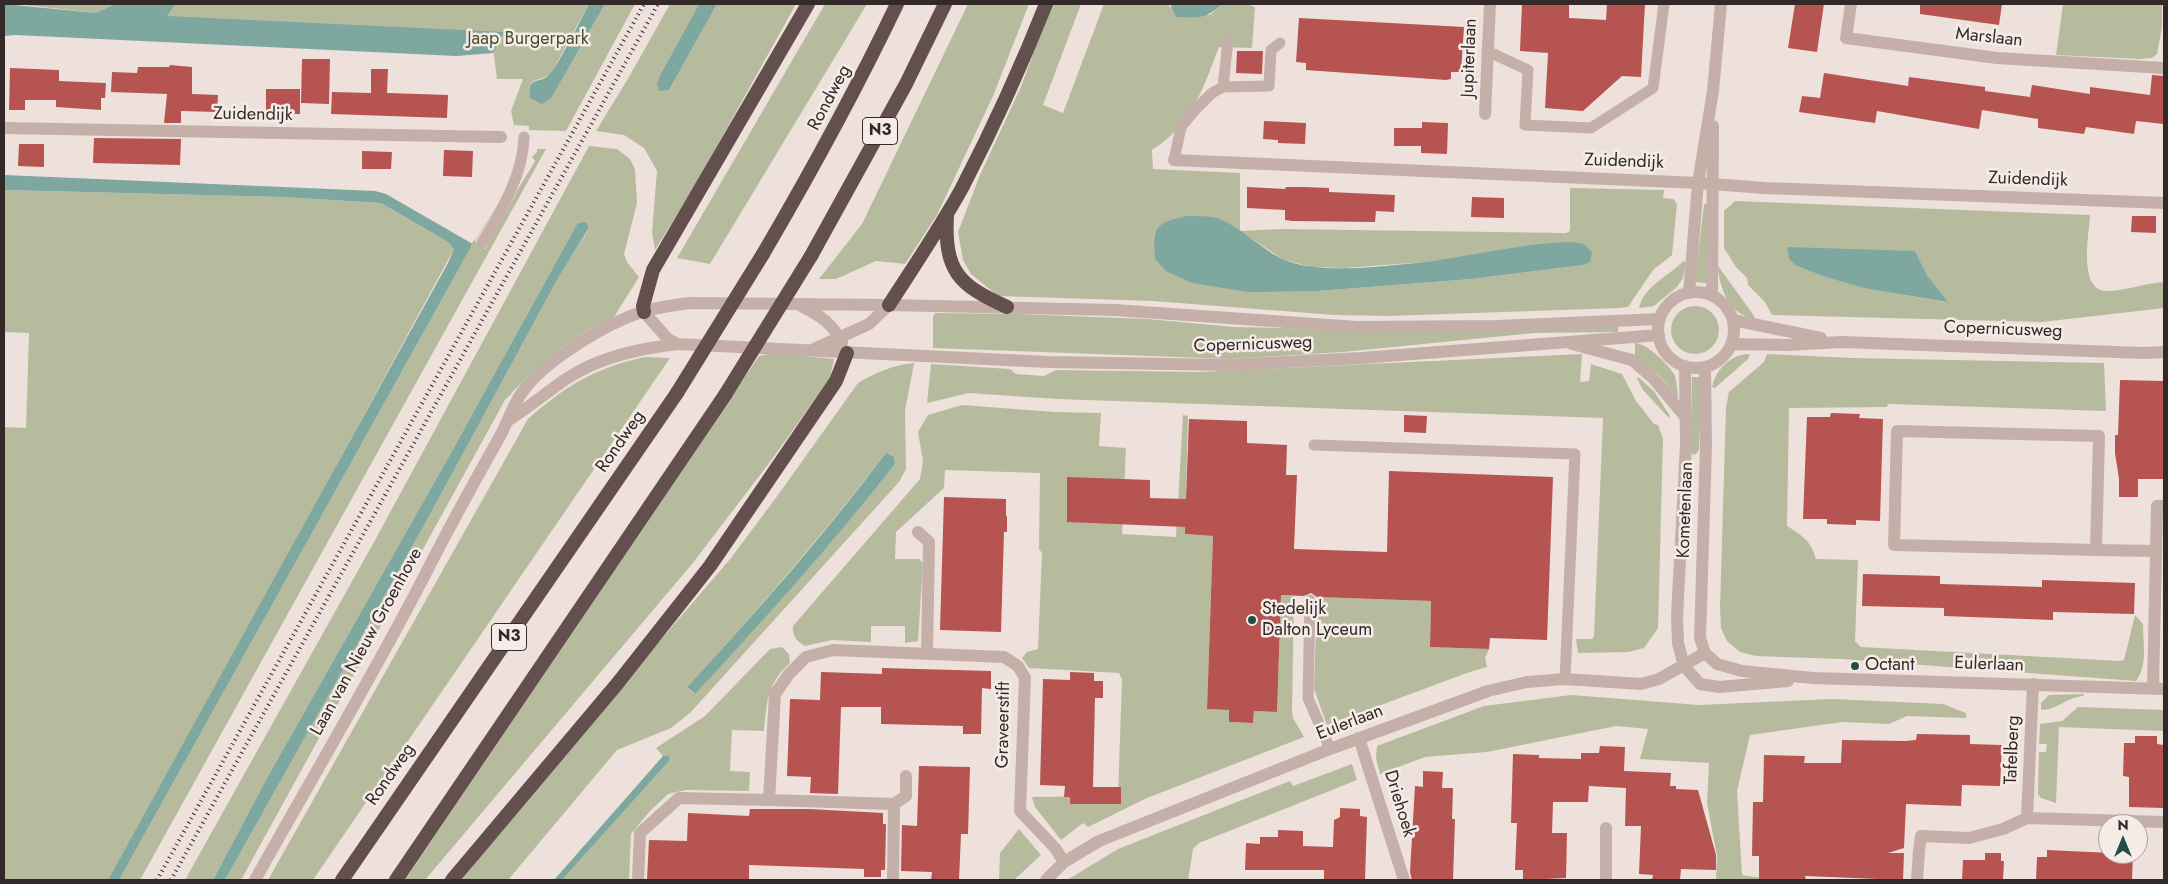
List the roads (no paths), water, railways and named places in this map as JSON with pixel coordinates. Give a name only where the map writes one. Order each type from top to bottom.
[{"type":"highway","points":[[644,312],[643,306],[653,270],[808,4]]},
{"type":"highway","name":"Rondweg","points":[[342,880],[677,393],[809,177],[863,75],[897,4]]},
{"type":"highway","name":"N3","points":[[396,880],[725,394],[811,256],[906,84],[945,4]]},
{"type":"highway","points":[[889,304],[947,213],[990,132],[1046,4]]},
{"type":"highway","points":[[947,213],[946,237],[949,257],[958,273],[972,290],[1007,307]]},
{"type":"highway","points":[[452,880],[617,684],[710,566],[836,381],[847,353]]},
{"type":"street","name":"Jupiterlaan","points":[[1485,114],[1490,4]]},
{"type":"street","points":[[1689,293],[1698,183],[1713,91],[1721,4]]},
{"type":"street","name":"Marslaan","points":[[1851,4],[1846,38],[1997,58],[2164,68]]},
{"type":"street","points":[[1712,296],[1713,91]]},
{"type":"street","name":"Zuidendijk","points":[[4,128],[501,137]]},
{"type":"street","name":"Zuidendijk","points":[[1174,160],[1698,183],[1765,188],[2164,203]]},
{"type":"street","points":[[1689,293],[1712,296],[1725,306],[1733,320],[1734,336],[1731,344],[1721,358],[1706,367],[1686,366],[1678,363],[1665,351],[1659,335],[1660,319],[1674,299],[1689,293]]},
{"type":"street","name":"Copernicusweg","points":[[644,312],[669,305],[690,303],[889,304],[1115,310],[1356,327],[1498,326],[1660,319]]},
{"type":"street","name":"Copernicusweg","points":[[799,304],[825,319],[839,337],[847,353]]},
{"type":"street","name":"Copernicusweg","points":[[814,349],[869,324],[889,304]]},
{"type":"street","points":[[644,312],[668,339],[677,344]]},
{"type":"street","name":"Laan van Nieuw Groenhove","points":[[254,880],[393,635],[464,500],[509,420],[521,394],[538,375],[560,357],[604,329],[644,312]]},
{"type":"street","name":"Copernicusweg","points":[[1733,320],[1840,342]]},
{"type":"street","name":"Copernicusweg","points":[[677,344],[814,349],[847,353],[1048,362],[1229,365],[1360,358],[1659,335]]},
{"type":"street","points":[[1563,342],[1632,360],[1654,378],[1686,419]]},
{"type":"street","name":"Copernicusweg","points":[[1731,344],[1780,346],[1840,342],[2144,353],[2164,352]]},
{"type":"street","name":"Laan van Nieuw Groenhove","points":[[509,420],[584,369],[637,350],[677,344]]},
{"type":"street","name":"Kometenlaan","points":[[1684,666],[1679,649],[1677,617],[1686,419],[1686,366]]},
{"type":"street","name":"Kometenlaan","points":[[1705,653],[1700,638],[1699,618],[1706,445],[1706,367]]},
{"type":"street","points":[[2096,550],[2099,436],[1897,431],[1894,545],[2156,552]]},
{"type":"street","points":[[2159,689],[2156,552],[2157,506],[2164,506]]},
{"type":"street","points":[[918,532],[930,542],[927,654]]},
{"type":"street","name":"Graveerstift","points":[[769,800],[775,694],[789,674],[806,657],[832,650],[1004,657],[1018,666],[1025,678],[1020,811],[1055,848],[1064,862]]},
{"type":"street","name":"Eulerlaan","points":[[1046,880],[1064,862],[1099,841],[1330,749],[1488,691],[1527,682],[1564,679],[1641,684],[1659,679],[1705,653],[1717,664],[1742,671],[1813,678],[2159,689]]},
{"type":"street","name":"Eulerlaan","points":[[1684,666],[1700,684],[1719,687],[1747,686],[1813,678]]},
{"type":"street","name":"Tafelberg","points":[[2028,818],[2033,684]]},
{"type":"street","name":"Driehoek","points":[[1360,738],[1404,880]]},
{"type":"street","points":[[638,880],[640,833],[679,798],[894,804],[906,796],[906,776]]},
{"type":"street","points":[[893,880],[894,804]]},
{"type":"street","points":[[1917,880],[1918,851],[1922,836],[1969,838],[2003,829],[2028,818],[2164,822]]},
{"type":"street","points":[[1606,828],[1606,880]]},
{"type":"lane","points":[[1487,51],[1528,70],[1525,126],[1591,128],[1653,88],[1664,4]]},
{"type":"lane","points":[[1228,41],[1223,87],[1269,86],[1271,50],[1280,43]]},
{"type":"lane","name":"Zuidendijk","points":[[1174,160],[1181,127],[1206,99],[1223,87]]},
{"type":"lane","points":[[482,243],[506,203],[522,157],[524,137]]},
{"type":"lane","points":[[1314,446],[1575,454],[1564,679]]},
{"type":"lane","points":[[1310,600],[1308,698],[1330,749]]},
{"type":"water","points":[[4,4],[96,13],[115,4],[175,4],[167,16],[504,32],[493,53],[456,56],[16,35],[4,36]]},
{"type":"water","points":[[589,4],[605,4],[552,97],[542,104],[530,98],[530,87],[534,82],[545,78],[552,71]]},
{"type":"water","points":[[699,4],[717,4],[669,90],[659,91],[657,84],[660,75]]},
{"type":"water","points":[[1170,4],[1223,4],[1206,15],[1191,18],[1176,17]]},
{"type":"water","points":[[4,175],[375,191],[386,194],[471,243],[471,247],[119,880],[108,880],[454,249],[448,242],[381,203],[282,197],[4,190]]},
{"type":"water","points":[[1187,216],[1213,217],[1222,220],[1276,256],[1299,265],[1316,267],[1353,268],[1391,265],[1438,260],[1533,245],[1574,242],[1585,245],[1592,253],[1590,262],[1584,265],[1472,279],[1318,291],[1248,292],[1192,283],[1166,271],[1155,259],[1155,240],[1158,228],[1168,221]]},
{"type":"water","points":[[587,223],[588,229],[556,282],[427,520],[225,880],[213,880],[267,778],[447,460],[577,224]]},
{"type":"water","points":[[1787,247],[1915,251],[1927,275],[1948,302],[1868,289],[1826,277],[1797,266],[1789,259]]},
{"type":"water","points":[[886,453],[894,457],[895,464],[797,581],[695,694],[687,687],[790,573]]},
{"type":"water","points":[[669,755],[670,760],[562,880],[554,880],[663,756]]},
{"type":"railway","points":[[157,880],[644,4]]},
{"type":"railway","points":[[171,880],[658,4]]},
{"type":"place","name":"Stedelijk Dalton Lyceum","points":[[1252,620]]},
{"type":"place","name":"Octant","points":[[1855,666]]},
{"type":"park label","name":"Jaap Burgerpark","points":[[528,40]]}]
